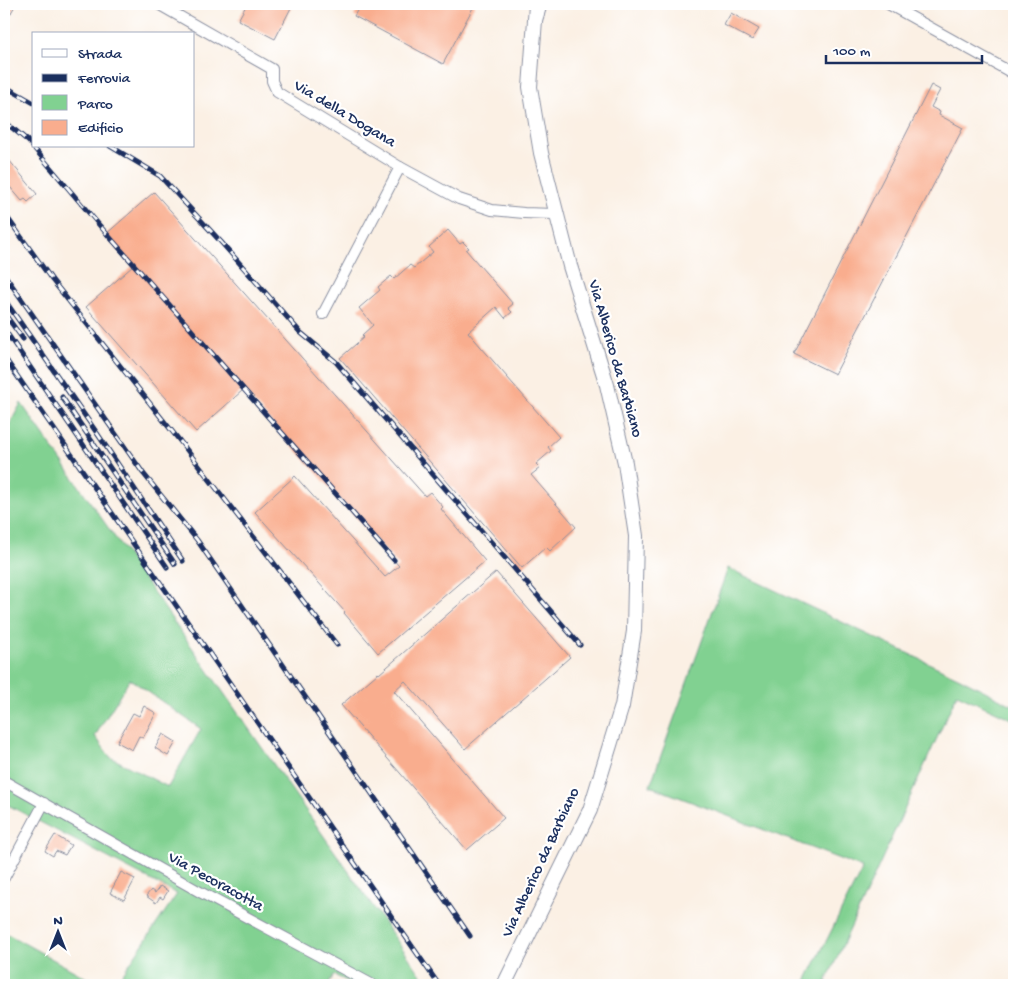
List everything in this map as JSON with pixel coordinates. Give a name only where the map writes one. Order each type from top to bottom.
[{"type":"main road","name":"Via Alberico da Barbiano","points":[[504,985],[590,810],[622,706],[634,631],[636,536],[625,463],[607,385],[555,214],[541,153],[530,87],[536,4]]},
{"type":"main road","name":"Via Alberico da Barbiano","points":[[535,20],[540,4]]},
{"type":"street","name":"Via della Dogana","points":[[158,4],[272,70],[272,81],[277,92],[400,167],[459,199],[492,210],[555,214]]},
{"type":"street","points":[[888,4],[1014,74]]},
{"type":"street","name":"Via della Dogana","points":[[324,314],[400,167]]},
{"type":"street","name":"Via Pecoracotta","points":[[4,781],[200,892],[373,985]]},
{"type":"street","points":[[4,878],[44,803]]},
{"type":"green space","points":[[21,403],[428,985],[355,985],[334,975],[328,985],[115,985],[177,894],[4,803],[4,435]],"holes":[[[130,679],[201,729],[168,787],[110,757],[95,736]]]},
{"type":"green space","points":[[728,568],[960,678],[1014,706],[1014,720],[957,694],[826,982],[832,985],[804,985],[863,868],[650,786]]},
{"type":"green space","points":[[4,932],[99,985],[4,985]]},
{"type":"building","points":[[4,4],[16,4],[4,25]]},
{"type":"building","points":[[247,4],[293,4],[275,39],[238,20]]},
{"type":"building","points":[[361,4],[475,4],[443,64],[354,16]]},
{"type":"building","points":[[731,13],[759,29],[752,40],[724,25]]},
{"type":"building","points":[[931,85],[940,90],[931,107],[940,112],[939,115],[963,128],[835,374],[794,354]]},
{"type":"building","points":[[4,154],[37,194],[28,202],[25,199],[22,201],[10,187],[4,192]]},
{"type":"building","points":[[154,192],[425,496],[430,492],[443,507],[441,509],[485,561],[378,653],[345,612],[255,512],[295,476],[385,577],[399,566],[243,390],[196,432],[86,307],[133,266],[105,235]]},
{"type":"building","points":[[448,230],[460,244],[463,242],[469,248],[466,250],[513,304],[508,308],[512,312],[505,318],[496,307],[468,332],[559,437],[548,447],[551,451],[536,464],[540,468],[531,475],[576,527],[550,551],[546,547],[522,568],[340,358],[364,337],[362,335],[373,325],[359,308],[380,290],[378,287],[391,276],[394,279],[410,265],[414,268],[433,252],[429,247]]},
{"type":"building","points":[[496,572],[570,657],[465,749],[405,681],[394,691],[504,818],[467,850],[341,705]]},
{"type":"building","points":[[144,706],[156,713],[143,738],[139,736],[132,750],[117,742],[133,713],[139,716]]},
{"type":"building","points":[[163,734],[176,742],[168,756],[155,748]]},
{"type":"building","points":[[55,835],[71,845],[65,855],[56,851],[53,856],[45,851]]},
{"type":"building","points":[[121,872],[135,879],[124,900],[110,893]]},
{"type":"building","points":[[160,886],[168,891],[163,899],[160,897],[156,903],[146,896],[151,890],[155,893]]},
{"type":"railway","points":[[4,86],[32,102]]},
{"type":"railway","points":[[4,121],[32,146]]},
{"type":"railway","points":[[34,148],[100,226],[394,560]]},
{"type":"railway","points":[[113,148],[160,176],[300,332],[336,362],[580,645]]},
{"type":"railway","points":[[4,213],[52,280],[183,445],[337,645]]},
{"type":"railway","points":[[4,274],[143,473],[197,540],[470,936]]},
{"type":"railway","points":[[4,299],[183,561]]},
{"type":"railway","points":[[4,313],[23,339]]},
{"type":"railway","points":[[4,329],[167,567]]},
{"type":"railway","points":[[4,357],[439,985]]},
{"type":"railway","points":[[62,397],[175,564]]}]
